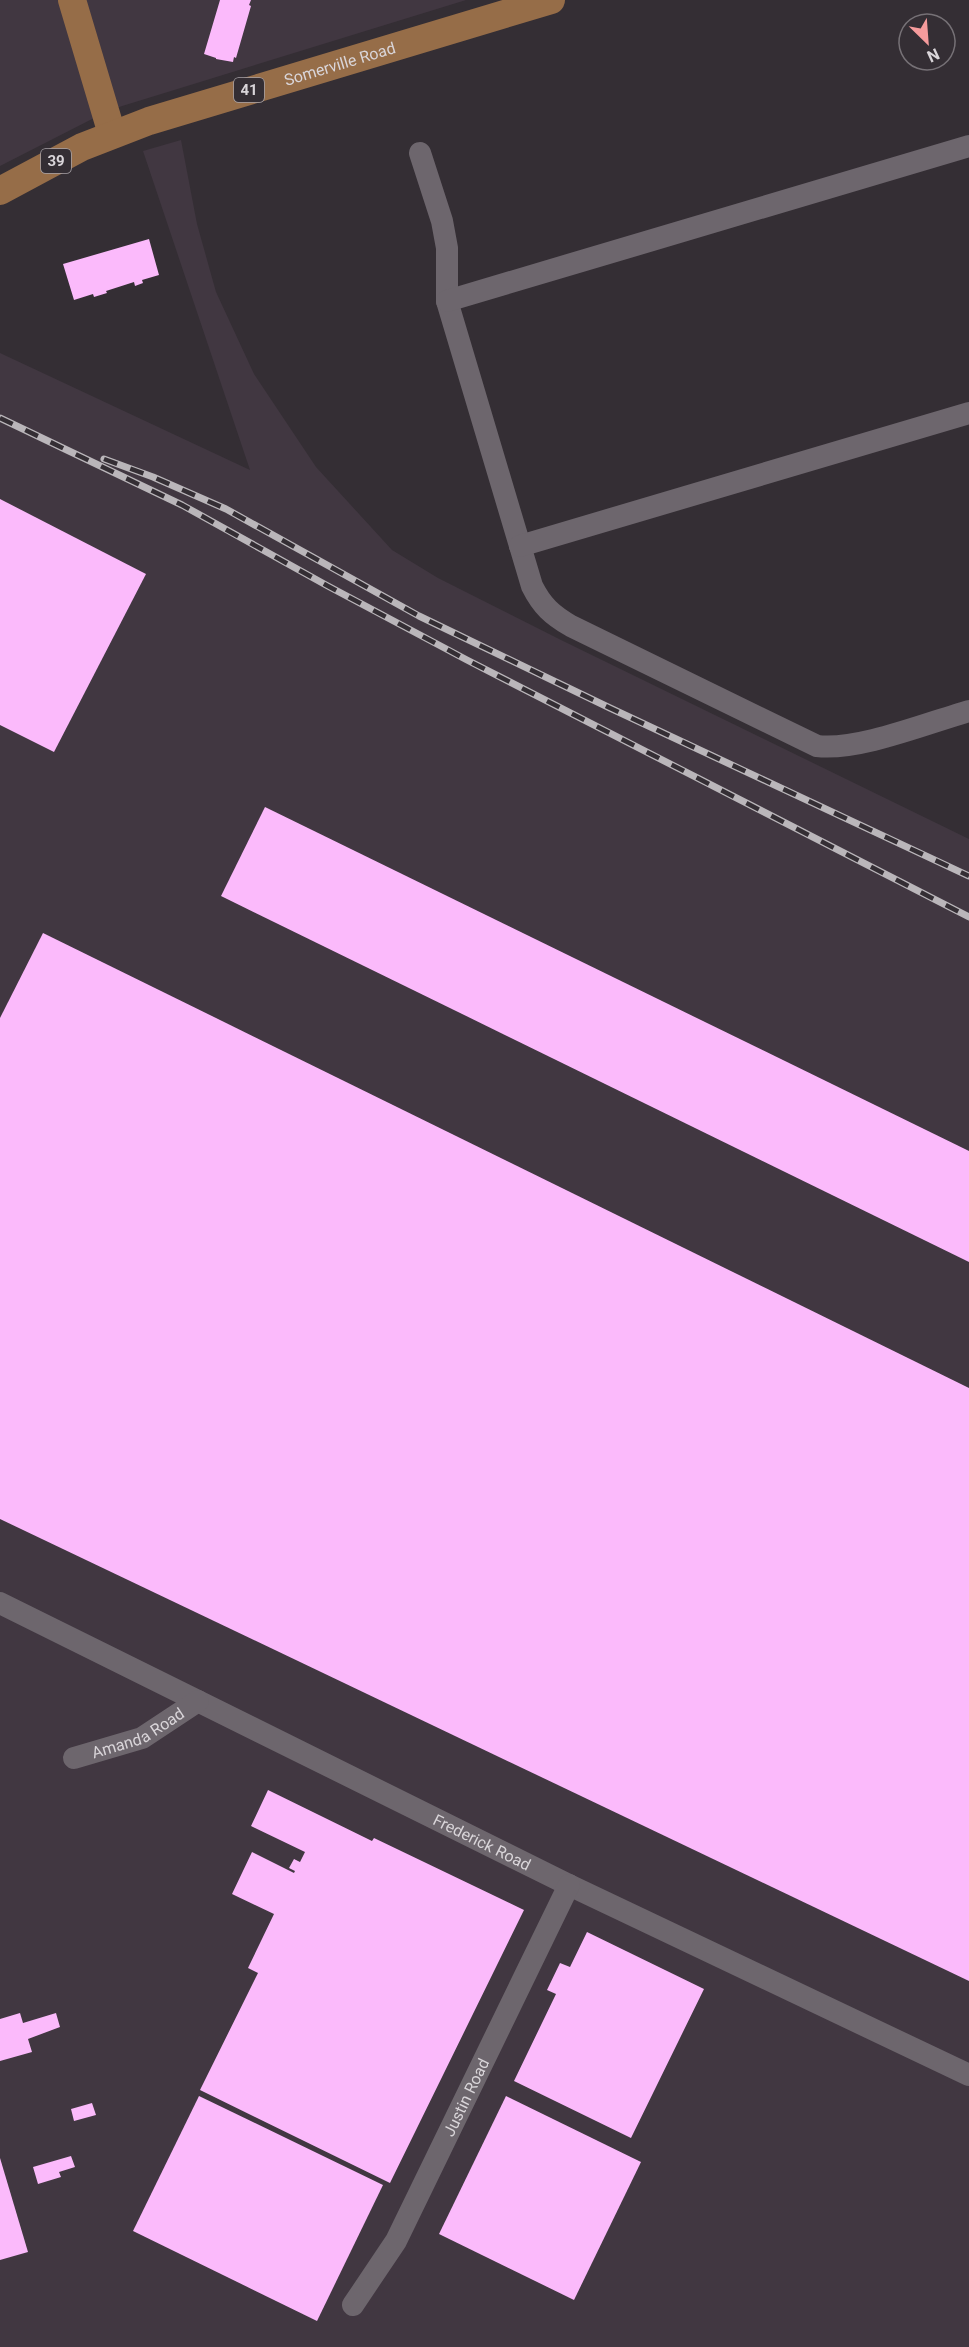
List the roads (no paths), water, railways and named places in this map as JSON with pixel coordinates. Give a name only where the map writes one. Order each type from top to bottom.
[{"type":"main road","points":[[72,0],[112,134]]},
{"type":"main road","name":"Somerville Road","points":[[0,191],[82,147],[172,113],[551,0]]},
{"type":"street","points":[[447,301],[969,146]]},
{"type":"street","points":[[420,153],[442,221],[447,248],[447,301],[532,586],[539,601],[550,614],[817,746],[833,748],[860,743],[969,711]]},
{"type":"street","points":[[520,546],[969,413]]},
{"type":"street","name":"Frederick Road","points":[[0,1603],[569,1885],[969,2075]]},
{"type":"street","name":"Amanda Road","points":[[74,1758],[142,1738],[198,1701]]},
{"type":"street","name":"Justin Road","points":[[353,2305],[396,2241],[569,1885]]},
{"type":"railway","points":[[0,418],[182,505],[467,660],[969,917]]},
{"type":"railway","points":[[104,459],[153,477],[226,509],[419,616],[969,876]]}]
